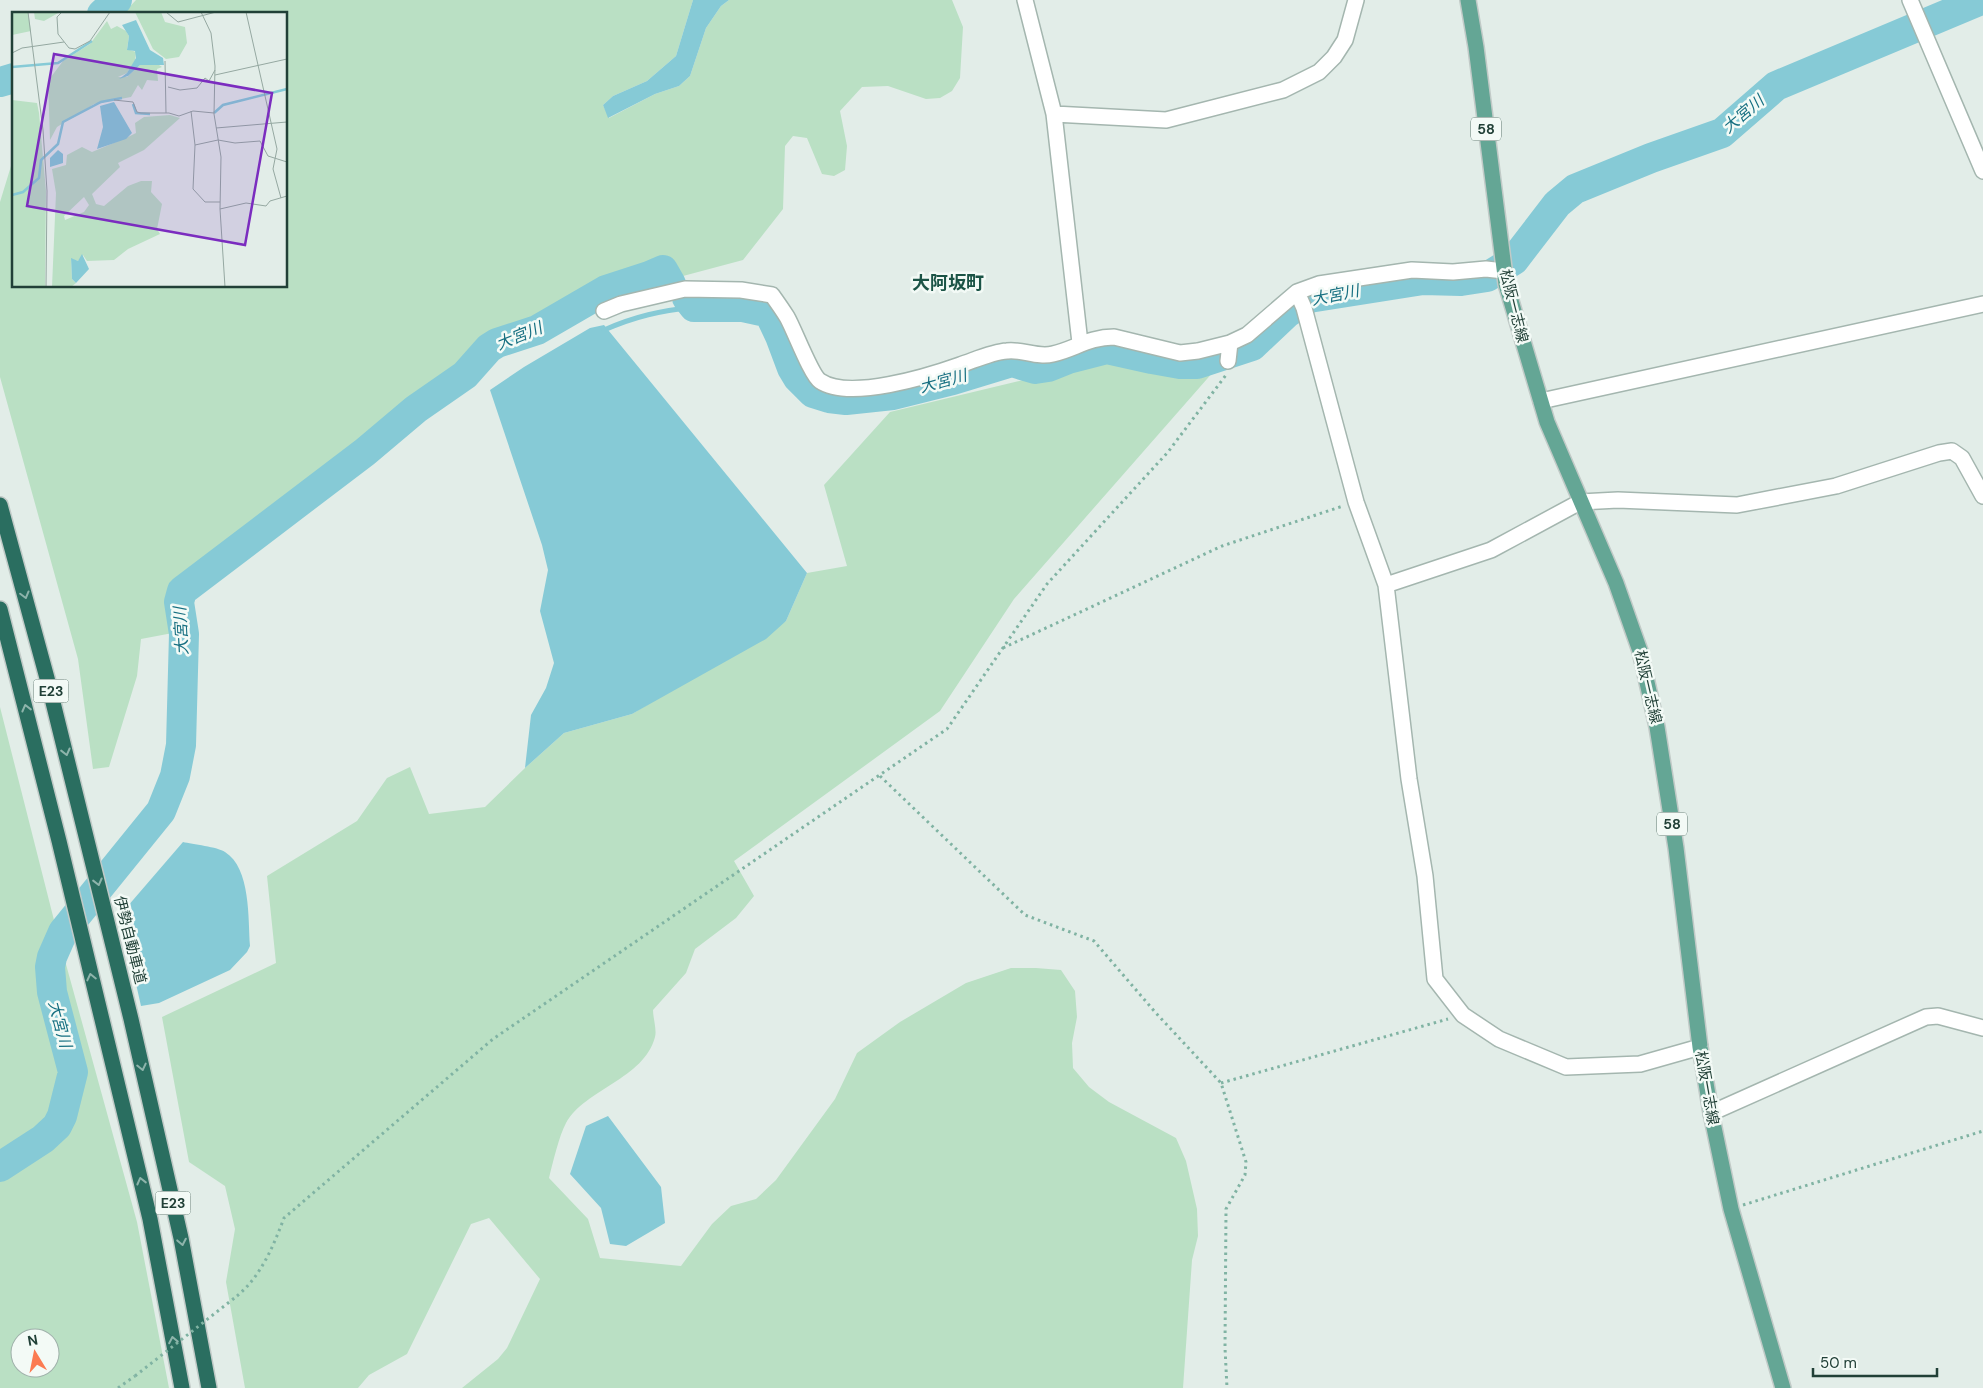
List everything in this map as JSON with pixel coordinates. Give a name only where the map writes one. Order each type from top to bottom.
[{"type":"highway","name":"伊勢自動車道","points":[[0,505],[86,834],[131,1019],[181,1238],[209,1388]]},
{"type":"highway","name":"E23","points":[[0,609],[59,841],[150,1219],[182,1388]]},
{"type":"main road","name":"松阪一志線","points":[[1468,0],[1476,47],[1506,284],[1541,401],[1561,458],[1616,583],[1640,651],[1657,727],[1676,848],[1700,1047],[1711,1113],[1731,1209],[1783,1388]]},
{"type":"street","points":[[1025,0],[1054,114],[1080,343]]},
{"type":"street","points":[[1054,114],[1166,120],[1283,90],[1319,72],[1334,57],[1345,40],[1356,0]]},
{"type":"street","points":[[1910,0],[1983,171]]},
{"type":"street","points":[[604,311],[622,304],[685,289],[741,290],[772,295],[787,317],[818,380],[834,387],[856,389],[887,385],[944,371],[1006,350],[1044,355],[1052,354],[1080,343],[1104,337],[1114,337],[1180,353],[1198,352],[1230,344],[1247,335],[1297,292],[1319,284],[1412,270],[1454,272],[1504,268]]},
{"type":"street","points":[[1297,292],[1304,308],[1356,502],[1386,585],[1409,779],[1425,876],[1435,980],[1463,1014],[1499,1038],[1566,1067],[1640,1064],[1700,1047]]},
{"type":"street","points":[[1541,401],[1983,304]]},
{"type":"street","points":[[1228,361],[1230,344]]},
{"type":"street","points":[[1386,585],[1491,550],[1580,502],[1618,500],[1737,505],[1836,486],[1939,453],[1952,452],[1962,458],[1983,496]]},
{"type":"street","points":[[1711,1113],[1926,1017],[1938,1016],[1983,1028]]},
{"type":"path","points":[[118,1388],[249,1286],[272,1249],[284,1218],[493,1039],[947,729],[1047,584],[1168,452],[1226,375],[1228,361]]},
{"type":"path","points":[[1003,648],[1222,546],[1356,502]]},
{"type":"path","points":[[880,776],[1025,914],[1094,941],[1155,1012],[1221,1083],[1246,1162],[1246,1175],[1226,1209],[1225,1348],[1227,1388]]},
{"type":"path","points":[[1221,1083],[1463,1014]]},
{"type":"path","points":[[1731,1209],[1983,1131]]},
{"type":"green space","points":[[136,0],[693,0],[676,56],[647,81],[613,96],[603,105],[609,118],[655,94],[679,86],[690,76],[706,28],[721,6],[729,0],[952,0],[963,27],[960,78],[952,91],[940,98],[926,99],[888,86],[862,87],[840,111],[847,146],[845,170],[834,176],[822,174],[807,138],[793,136],[785,146],[783,209],[743,260],[608,296],[551,315],[490,342],[434,381],[272,527],[186,596],[178,632],[141,639],[137,676],[109,767],[93,769],[78,659],[0,377],[0,202],[11,166],[12,288],[288,288],[288,12],[125,12]]},
{"type":"green space","points":[[1115,358],[1214,371],[1014,599],[940,711],[734,861],[754,896],[736,918],[695,949],[686,973],[653,1010],[656,1031],[649,1051],[627,1074],[586,1101],[566,1123],[549,1178],[588,1219],[600,1258],[681,1266],[712,1224],[731,1206],[756,1199],[776,1180],[835,1099],[857,1053],[900,1022],[966,983],[1011,968],[1061,970],[1075,991],[1077,1017],[1072,1043],[1073,1068],[1089,1087],[1109,1102],[1176,1138],[1186,1161],[1197,1209],[1198,1236],[1192,1260],[1183,1388],[462,1388],[498,1359],[507,1348],[540,1279],[489,1218],[471,1224],[407,1354],[369,1375],[358,1388],[245,1388],[226,1282],[235,1229],[225,1186],[189,1162],[162,1017],[276,963],[267,876],[357,821],[387,778],[410,767],[429,814],[485,807],[564,733],[632,714],[786,621],[807,573],[847,566],[824,485],[890,412]]},
{"type":"green space","points":[[0,707],[56,928],[137,1222],[169,1388],[0,1388]]},
{"type":"water","points":[[693,0],[729,0],[721,6],[706,28],[690,76],[679,86],[655,94],[608,118],[603,105],[613,96],[647,81],[676,56]]},
{"type":"water","points":[[604,325],[807,573],[786,621],[766,639],[632,714],[564,733],[525,768],[531,715],[546,688],[554,663],[540,611],[548,570],[542,545],[490,390],[524,367],[590,328]]},
{"type":"water","points":[[183,842],[222,850],[240,870],[247,895],[250,946],[247,952],[230,970],[159,1003],[141,1006],[122,922],[131,919],[127,907]]},
{"type":"water","points":[[608,1116],[661,1187],[665,1223],[626,1246],[610,1244],[601,1208],[570,1174],[586,1126]]},
{"type":"waterway","points":[[104,12],[117,0]]},
{"type":"waterway","name":"大宮川","points":[[687,298],[694,307],[743,307],[766,312],[771,317],[798,378],[813,393],[829,398],[846,400],[893,395],[953,380],[1012,362],[1035,369],[1048,367],[1068,359],[1107,349],[1180,364],[1197,364],[1252,346],[1287,313],[1309,298],[1423,280],[1461,281],[1487,277],[1514,260],[1557,204],[1575,189],[1651,158],[1722,133],[1776,86],[1981,0]]},
{"type":"waterway","points":[[0,82],[12,79]]},
{"type":"waterway","name":"大宮川","points":[[0,1167],[43,1139],[57,1126],[62,1116],[73,1072],[52,992],[50,967],[52,957],[63,932],[161,811],[175,776],[181,745],[184,634],[179,602],[182,591],[365,452],[416,409],[465,375],[489,348],[497,343],[537,330],[606,290],[663,270],[671,284]]},
{"type":"waterway","points":[[604,330],[648,315],[694,307]]},
{"type":"district","name":"大阿坂町","points":[[948,283]]}]
